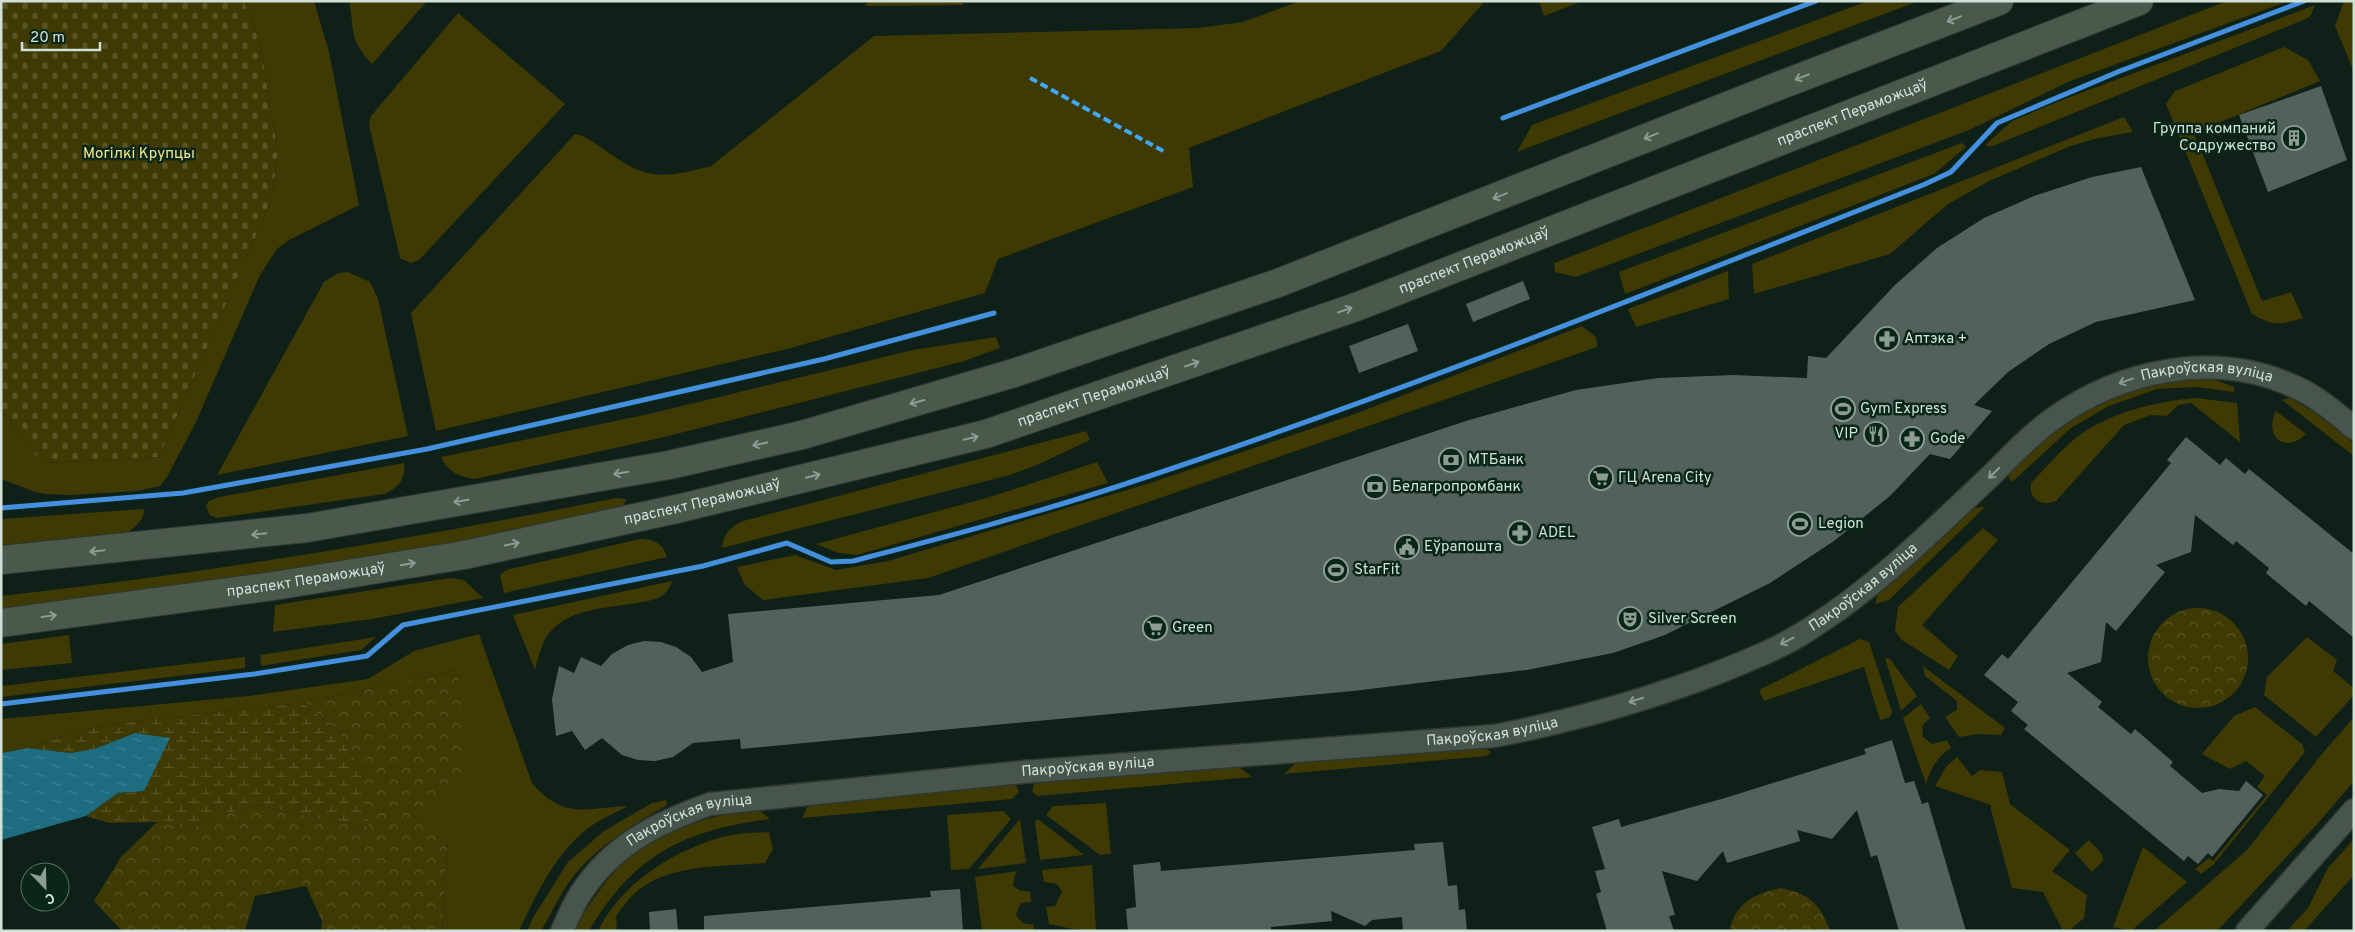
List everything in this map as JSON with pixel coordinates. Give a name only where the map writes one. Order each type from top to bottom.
[{"type":"main road","points":[[1,560],[307,528],[669,465],[802,435],[1014,374],[1278,283],[1999,1]]},
{"type":"main road","name":"праспект Пераможцаў","points":[[1,623],[274,586],[464,555],[681,508],[986,434],[1356,307],[2139,1]]},
{"type":"street","name":"Пакроўская вуліца","points":[[562,931],[580,894],[602,866],[634,839],[667,820],[710,804],[1023,772],[1494,736],[1559,724],[1702,679],[1753,658],[1809,629],[1856,597],[1901,561],[2049,421],[2093,394],[2143,375],[2187,368],[2229,368],[2260,374],[2294,386],[2354,428]]},
{"type":"street","points":[[2247,931],[2354,810]]},
{"type":"green space","name":"Могілкі Крупцы","points":[[1,1],[243,1],[250,14],[261,49],[278,153],[271,201],[159,457],[42,463],[1,410]]},
{"type":"green space","points":[[243,1],[314,1],[329,52],[359,205],[289,240],[277,249],[260,275],[196,422],[167,477],[160,486],[137,491],[72,495],[46,494],[35,492],[1,479],[1,410],[42,463],[159,457],[271,201],[278,153],[261,49],[250,14]]},
{"type":"green space","points":[[349,1],[427,1],[372,64],[359,48],[356,41]]},
{"type":"green space","points":[[870,1],[961,1],[964,5],[865,6]]},
{"type":"green space","points":[[1300,1],[1485,1],[1441,51],[1189,148],[1193,187],[998,259],[985,293],[787,349],[436,431],[411,313],[575,134],[589,139],[635,169],[658,175],[681,173],[711,166],[874,36],[1198,28],[1243,22]]},
{"type":"green space","points":[[1539,1],[1583,1],[1544,16]]},
{"type":"green space","points":[[1868,1],[1919,1],[1517,152],[1532,125]]},
{"type":"green space","points":[[2227,1],[2289,1],[2070,81],[1969,130],[1576,277],[1555,272],[1554,263]]},
{"type":"green space","points":[[2344,1],[2354,1],[2354,72],[2335,26]]},
{"type":"green space","points":[[2315,5],[2310,17],[2301,21],[1990,147],[1985,145],[2012,121],[2038,109]]},
{"type":"green space","points":[[458,13],[565,104],[419,260],[411,263],[400,258],[369,125],[371,116]]},
{"type":"green space","points":[[2284,47],[2308,60],[2320,81],[2194,133],[2262,301],[2291,292],[2303,318],[2277,323],[2265,321],[2252,314],[2166,104],[2175,91]]},
{"type":"green space","points":[[2124,117],[2133,132],[2094,139],[2068,147],[1989,181],[1948,204],[1890,254],[1754,294],[1752,264]]},
{"type":"green space","points":[[1962,143],[1966,147],[1934,174],[1625,294],[1619,272]]},
{"type":"green space","points":[[1728,271],[1729,299],[1636,327],[1628,309]]},
{"type":"green space","points":[[348,272],[370,282],[378,299],[408,436],[217,475],[324,282],[338,273]]},
{"type":"green space","points":[[1582,326],[1596,337],[1597,347],[928,578],[763,600],[744,584],[737,567],[795,555],[836,570],[888,561],[1147,484],[1352,415]]},
{"type":"green space","points":[[996,337],[1000,348],[961,362],[660,438],[475,479],[455,473],[441,457],[649,414],[913,350]]},
{"type":"green space","points":[[2203,375],[2234,387],[2234,392],[2196,387],[2157,389],[2109,406],[2071,428],[2012,482],[2006,473],[2036,445],[2067,421],[2083,410],[2118,392],[2146,382]]},
{"type":"green space","points":[[2195,398],[2237,403],[2240,442],[2191,403],[2178,405],[2167,416],[2151,415],[2124,425],[2056,501],[2046,503],[2034,498],[2031,483],[2061,451],[2081,434],[2108,419],[2136,409],[2165,402]]},
{"type":"green space","points":[[2290,398],[2314,412],[2354,443],[2354,456],[2282,400]]},
{"type":"green space","points":[[2276,411],[2306,434],[2291,443],[2284,443],[2279,440],[2272,429]]},
{"type":"green space","points":[[1086,431],[1090,440],[1037,465],[1010,475],[722,548],[722,543],[728,532],[743,521]]},
{"type":"green space","points":[[1097,462],[1108,483],[857,555],[839,553],[816,544],[990,497]]},
{"type":"green space","points":[[404,463],[404,474],[400,482],[384,494],[217,518],[210,515],[206,506],[209,501],[219,497]]},
{"type":"green space","points":[[616,498],[626,499],[623,507],[459,542],[258,576],[1,609],[1,596],[156,577],[310,554]]},
{"type":"green space","points":[[1985,507],[1889,600],[1875,604],[1878,594],[1971,508]]},
{"type":"green space","points":[[144,509],[141,519],[128,532],[1,545],[1,519]]},
{"type":"green space","points":[[1983,528],[1998,540],[1922,625],[1958,656],[1949,670],[1902,640],[1895,631],[1898,607]]},
{"type":"green space","points":[[640,539],[649,540],[660,545],[667,557],[504,593],[500,575],[506,570]]},
{"type":"green space","points":[[450,578],[464,580],[483,598],[372,619],[273,632],[275,605]]},
{"type":"green space","points":[[672,581],[667,591],[658,598],[587,611],[561,622],[545,639],[535,670],[513,615]]},
{"type":"green space","points":[[2198,608],[2208,609],[2226,616],[2240,630],[2247,648],[2247,668],[2240,686],[2226,700],[2208,707],[2198,708],[2188,707],[2170,700],[2156,686],[2149,668],[2148,658],[2149,648],[2156,630],[2170,616],[2188,609]]},
{"type":"green space","points":[[479,634],[532,783],[544,795],[565,807],[587,809],[628,806],[594,824],[569,846],[549,873],[519,931],[442,931],[448,843],[413,816],[458,670],[302,703],[112,724],[69,734],[28,748],[1,753],[1,719],[249,696],[368,679],[414,651]]},
{"type":"green space","points":[[69,635],[72,663],[1,670],[1,644]]},
{"type":"green space","points":[[376,637],[361,650],[261,666],[260,655]]},
{"type":"green space","points":[[2307,637],[2337,660],[2333,671],[2354,688],[2354,695],[2316,737],[2264,695],[2267,677]]},
{"type":"green space","points":[[1860,639],[1869,642],[1892,712],[1890,717],[1880,720],[1864,667],[1764,701],[1759,690]]},
{"type":"green space","points":[[245,657],[245,668],[1,697],[1,686]]},
{"type":"green space","points":[[1885,658],[1890,659],[1917,696],[1901,711]]},
{"type":"green space","points":[[1923,666],[2005,728],[2001,735],[1979,734],[1959,737],[1945,717],[1957,710],[1957,701],[1925,676]]},
{"type":"green space","points":[[458,670],[467,780],[413,816],[448,841],[442,931],[321,931],[322,921],[306,886],[255,896],[245,931],[122,931],[94,901],[121,857],[157,822],[194,830],[200,821],[259,805],[320,819],[368,826],[362,771],[335,727],[302,703]]},
{"type":"green space","points":[[302,703],[335,727],[362,771],[369,826],[320,819],[259,805],[200,821],[194,830],[157,822],[109,823],[86,816],[118,793],[144,791],[135,733],[94,749],[70,753],[28,748],[69,734],[112,724]]},
{"type":"green space","points":[[1921,704],[1930,718],[1922,726],[1923,737],[1932,744],[1947,740],[1951,748],[1935,763],[1926,784],[1903,718]]},
{"type":"green space","points":[[2255,707],[2302,744],[2305,752],[2213,865],[2201,874],[2195,869],[2209,858],[2213,861],[2267,795],[2257,787],[2265,776],[2246,761],[2230,769],[2202,754],[2234,716]]},
{"type":"green space","points":[[2354,717],[2354,781],[2319,822],[2217,931],[2154,931],[2247,850],[2321,755]]},
{"type":"green space","points":[[1482,745],[1491,752],[1487,756],[1284,774],[1299,760]]},
{"type":"green space","points":[[1957,757],[1972,776],[1980,770],[2002,772],[2010,804],[2070,850],[2052,871],[2087,895],[2084,918],[2070,930],[2063,931],[2043,892],[2012,888],[1991,805],[1935,786],[1946,767]]},
{"type":"green space","points":[[1239,767],[1252,777],[1038,796],[1032,792],[1034,783]]},
{"type":"green space","points":[[1016,785],[1019,792],[1012,799],[802,818],[807,807],[813,803]]},
{"type":"green space","points":[[666,800],[667,805],[614,838],[580,869],[566,887],[541,931],[527,931],[534,916],[568,862],[604,831],[652,803]]},
{"type":"green space","points":[[1106,803],[1111,854],[1100,855],[1046,815],[1053,806]]},
{"type":"green space","points":[[758,809],[770,819],[711,831],[687,839],[664,851],[644,865],[624,883],[606,905],[589,931],[573,931],[604,884],[627,858],[639,849],[654,840],[689,825],[726,814]]},
{"type":"green space","points":[[1003,811],[1011,819],[969,869],[951,870],[947,815]]},
{"type":"green space","points":[[1020,819],[1026,863],[978,869]]},
{"type":"green space","points":[[1038,819],[1084,855],[1040,860],[1035,822]]},
{"type":"green space","points":[[769,832],[773,849],[765,863],[696,868],[662,877],[646,885],[626,902],[616,916],[617,931],[598,931],[620,899],[649,872],[666,861],[701,844],[725,836]]},
{"type":"green space","points":[[2354,839],[2354,875],[2304,931],[2287,931],[2308,908],[2328,868]]},
{"type":"green space","points":[[2089,840],[2102,854],[2103,861],[2092,872],[2075,853]]},
{"type":"green space","points":[[2143,847],[2187,882],[2131,931],[2113,927]]},
{"type":"green space","points":[[1092,865],[1096,930],[1078,930],[1049,924],[1046,907],[1055,906],[1062,891],[1057,884],[1044,882],[1042,870]]},
{"type":"green space","points":[[1018,871],[1015,874],[1013,886],[1019,890],[1030,892],[1031,902],[1021,903],[1016,914],[1023,922],[1033,924],[1035,931],[982,931],[975,877]]},
{"type":"green space","points":[[1781,888],[1799,893],[1812,901],[1822,913],[1830,931],[1730,931],[1736,913],[1748,901],[1755,896]]},
{"type":"water","points":[[135,733],[170,738],[144,791],[118,793],[86,816],[1,840],[1,753],[28,748],[70,753],[94,749]]},
{"type":"building","name":"Группа компаний Содружество","points":[[2321,86],[2347,160],[2268,192],[2239,115]]},
{"type":"building","name":"ГЦ Arena City","points":[[2141,167],[2195,300],[2096,322],[2049,344],[2008,372],[1974,405],[1992,411],[1950,459],[1930,454],[1890,496],[1834,541],[1770,583],[1665,635],[1613,653],[1527,670],[1353,691],[741,749],[740,739],[693,743],[673,757],[655,761],[638,760],[622,755],[602,738],[585,750],[572,731],[556,736],[552,699],[559,666],[574,673],[581,657],[601,666],[612,654],[628,645],[644,641],[661,642],[676,647],[691,657],[702,672],[733,662],[728,614],[939,595],[1469,420],[1576,390],[1658,378],[1734,375],[1807,378],[1808,356],[1826,358],[1895,285],[1937,248],[1984,218],[2034,196],[2092,177]]},
{"type":"building","points":[[1523,281],[1530,299],[1473,322],[1466,304]]},
{"type":"building","points":[[1408,324],[1418,351],[1359,373],[1349,346]]},
{"type":"building","points":[[2186,437],[2220,465],[2226,458],[2245,474],[2249,469],[2354,554],[2354,638],[2309,601],[2306,606],[2273,579],[2266,573],[2269,568],[2236,541],[2233,545],[2195,515],[2191,552],[2156,565],[2165,572],[2116,631],[2106,622],[2101,662],[2067,673],[2102,702],[2098,707],[2131,734],[2135,729],[2173,762],[2170,766],[2202,793],[2219,789],[2239,791],[2246,781],[2263,795],[2212,857],[2208,853],[2198,864],[2188,856],[2184,861],[2024,729],[2028,725],[2011,711],[2018,702],[1984,675],[2002,654],[2008,659],[2171,463],[2167,460]]},
{"type":"building","points":[[1892,740],[1905,783],[1914,781],[1922,804],[1928,802],[1966,931],[1899,931],[1877,855],[1871,857],[1857,810],[1832,839],[1797,830],[1800,841],[1727,863],[1723,851],[1697,881],[1662,871],[1675,915],[1669,916],[1674,931],[1607,931],[1596,894],[1601,892],[1595,871],[1605,869],[1592,827],[1619,819],[1621,827],[1725,798],[1866,754],[1864,749]]},
{"type":"building","points":[[1443,842],[1448,886],[1457,885],[1459,910],[1465,909],[1467,931],[1403,931],[1402,917],[1372,920],[1365,926],[1331,911],[1332,921],[1271,927],[1271,931],[1128,931],[1126,909],[1136,907],[1133,865],[1160,862],[1161,871],[1415,850],[1414,844]]},
{"type":"building","points":[[960,889],[963,931],[704,931],[704,916],[931,897],[930,891]]},
{"type":"building","points":[[676,909],[678,931],[650,931],[649,912]]},
{"type":"marked path","points":[[1030,78],[1165,152]]},
{"type":"cycle path","points":[[1503,118],[1816,1]]},
{"type":"cycle path","points":[[1,704],[254,674],[367,656],[403,625],[703,566],[787,543],[831,562],[853,561],[985,526],[1084,497],[1218,453],[1421,380],[1923,185],[1951,172],[1997,123],[2120,71],[2304,1]]},
{"type":"cycle path","points":[[1,508],[183,493],[427,449],[824,359],[994,313]]},
{"type":"place","name":"Группа компаний Содружество","points":[[2294,138]]},
{"type":"place","name":"Аптэка +","points":[[1887,339]]},
{"type":"place","name":"Gym Express","points":[[1843,409]]},
{"type":"place","name":"VIP","points":[[1876,434]]},
{"type":"place","name":"Gode","points":[[1912,439]]},
{"type":"place","name":"МТБанк","points":[[1451,460]]},
{"type":"place","name":"ГЦ Arena City","points":[[1601,478]]},
{"type":"place","name":"Белагропромбанк","points":[[1375,487]]},
{"type":"place","name":"Legion","points":[[1800,524]]},
{"type":"place","name":"ADEL","points":[[1520,533]]},
{"type":"place","name":"Еўрапошта","points":[[1407,547]]},
{"type":"place","name":"StarFit","points":[[1336,570]]},
{"type":"place","name":"Silver Screen","points":[[1630,619]]},
{"type":"place","name":"Green","points":[[1155,628]]}]
